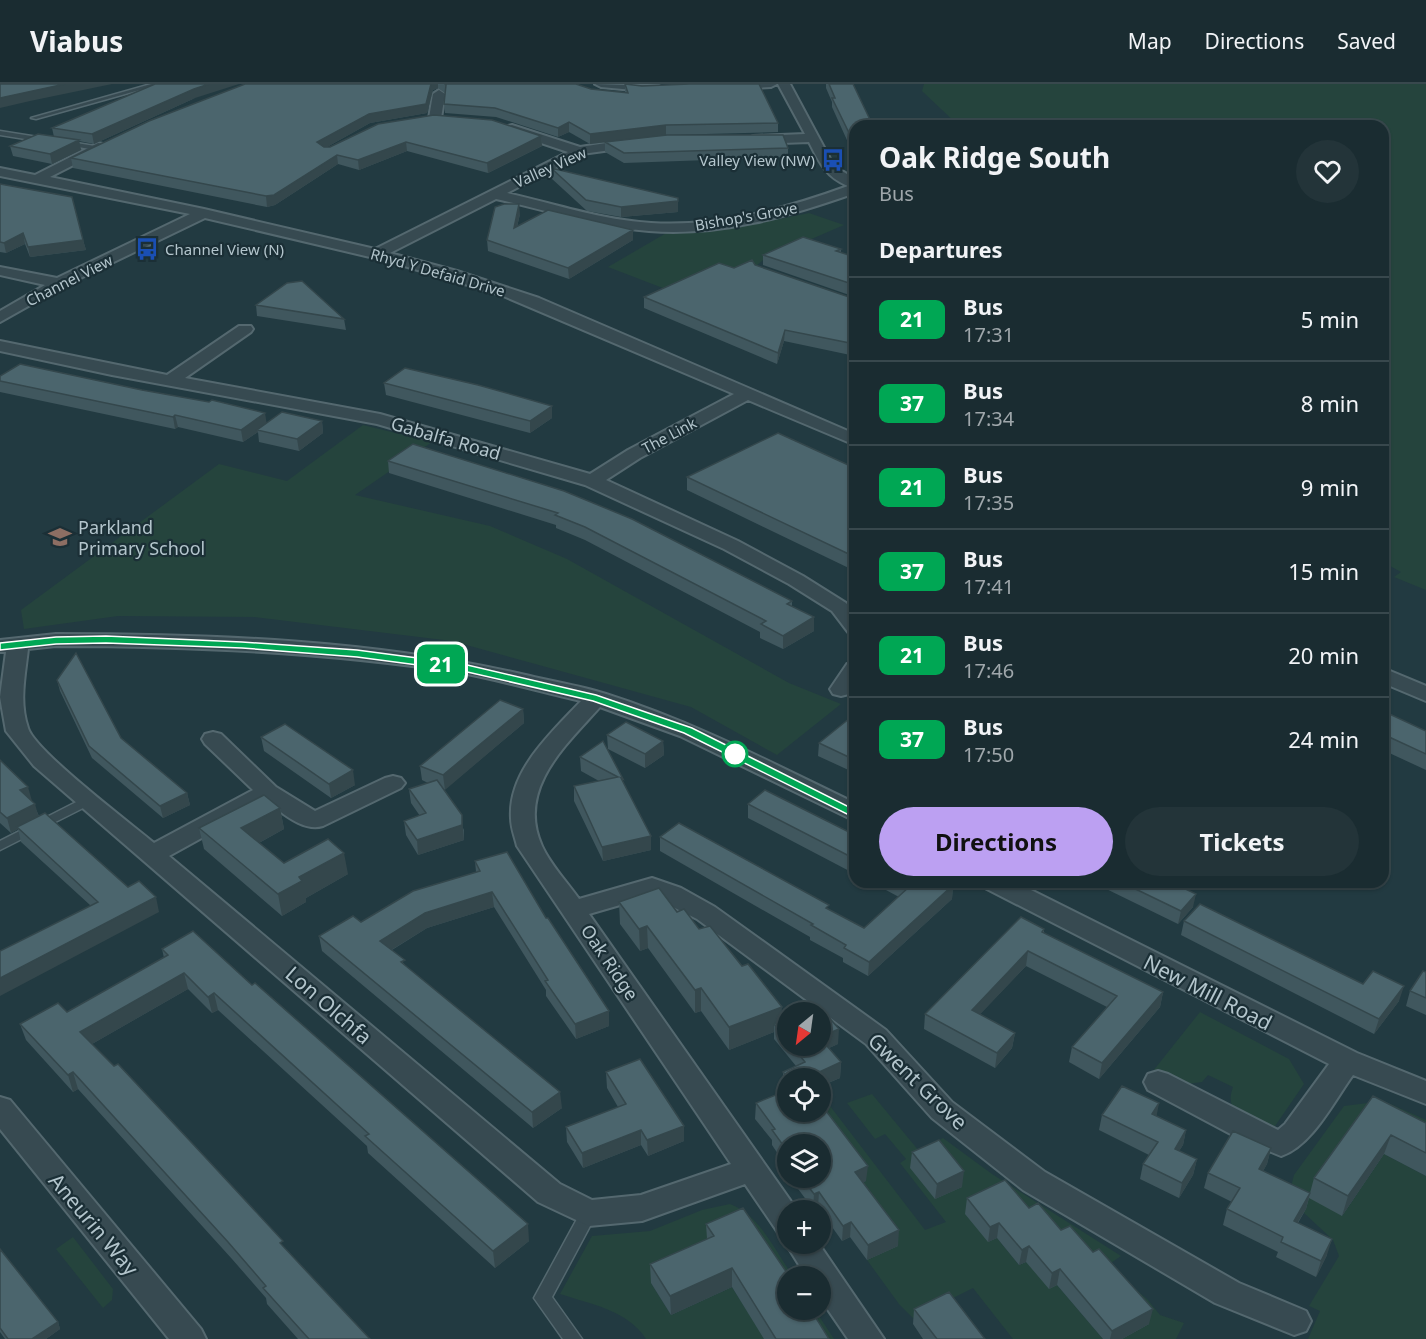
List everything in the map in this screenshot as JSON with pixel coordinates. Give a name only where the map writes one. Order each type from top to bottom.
[{"type":"street","points":[[601,84],[642,89],[665,88]]},
{"type":"street","points":[[712,86],[771,84]]},
{"type":"street","points":[[790,85],[812,138],[829,168],[849,183]]},
{"type":"street","points":[[434,119],[440,94]]},
{"type":"street","points":[[495,123],[579,151]]},
{"type":"street","points":[[741,140],[812,138]]},
{"type":"street","points":[[37,179],[114,139]]},
{"type":"street","name":"Valley View","points":[[376,254],[579,151],[644,142]]},
{"type":"street","name":"Rhyd Y Defaid Drive","points":[[0,172],[204,213],[446,271],[534,301],[849,437]]},
{"type":"street","name":"Bishop's Grove","points":[[494,194],[628,224],[653,227],[693,226],[776,214],[814,204],[849,189]]},
{"type":"street","name":"Channel View","points":[[0,317],[59,283],[204,213]]},
{"type":"street","points":[[0,271],[59,283]]},
{"type":"street","points":[[171,380],[245,329]]},
{"type":"street","name":"Gabalfa Road","points":[[0,346],[380,419],[592,481],[731,545],[796,579],[839,607],[849,620]]},
{"type":"street","name":"The Link","points":[[592,481],[634,454],[749,393]]},
{"type":"street","points":[[9,645],[106,640],[242,645],[357,653],[463,667],[596,698],[688,731],[849,810]]},
{"type":"street","name":"Lon Olchfa","points":[[9,645],[11,698],[7,715],[42,761],[549,1193],[589,1213]]},
{"type":"street","points":[[841,689],[849,678]]},
{"type":"street","points":[[1389,678],[1426,694]]},
{"type":"street","name":"Oak Ridge","points":[[596,698],[536,768],[526,792],[523,818],[530,846],[777,1206]]},
{"type":"street","points":[[213,739],[268,792],[314,820],[393,783]]},
{"type":"street","points":[[153,854],[268,792]]},
{"type":"street","name":"Gwent Grove","points":[[573,909],[652,887],[672,894],[706,913],[876,1036],[942,1110],[1034,1180],[1227,1293],[1294,1321]]},
{"type":"street","name":"New Mill Road","points":[[1006,888],[1347,1062],[1426,1093]]},
{"type":"street","points":[[1158,1082],[1251,1131],[1281,1144],[1296,1132],[1347,1062]]},
{"type":"street","name":"Aneurin Way","points":[[0,1108],[189,1339]]},
{"type":"street","points":[[589,1213],[642,1208],[751,1169]]},
{"type":"street","points":[[809,1254],[867,1339]]},
{"type":"lane","points":[[34,118],[158,84]]},
{"type":"lane","points":[[0,133],[96,148]]},
{"type":"lane","points":[[0,846],[88,800]]},
{"type":"lane","points":[[573,1339],[543,1298],[589,1213]]},
{"type":"green space","points":[[924,84],[1426,84],[1426,590],[1394,577],[1401,572],[1389,565],[1389,120],[953,120],[922,91]]},
{"type":"green space","points":[[809,213],[844,225],[763,260],[755,267],[668,290],[608,267],[668,232],[759,223]]},
{"type":"green space","points":[[363,425],[432,442],[355,495],[490,526],[567,559],[789,683],[841,704],[777,755],[691,707],[452,641],[254,617],[118,616],[24,629],[21,610],[219,464],[287,481]]},
{"type":"green space","points":[[1200,1012],[1289,1059],[1304,1084],[1275,1126],[1263,1125],[1240,1115],[1231,1104],[1233,1087],[1208,1075],[1202,1082],[1187,1084],[1153,1071]]},
{"type":"green space","points":[[872,1094],[919,1151],[943,1138],[992,1174],[1121,1256],[1108,1265],[1148,1300],[1160,1315],[1184,1323],[1176,1339],[1122,1339],[1035,1219],[988,1242],[997,1238],[1019,1265],[1026,1262],[1057,1285],[1103,1339],[1013,1339],[973,1288],[913,1318],[899,1304],[867,1260],[898,1245],[854,1187],[866,1181],[827,1122],[831,1122],[831,1107],[925,1230],[946,1222],[900,1163],[906,1159],[885,1134],[875,1139],[847,1103]]},
{"type":"green space","points":[[1384,1101],[1426,1120],[1426,1146],[1367,1116],[1342,1216],[1384,1154],[1426,1176],[1426,1339],[1308,1339],[1320,1311],[1309,1306],[1339,1256],[1333,1240],[1288,1198],[1294,1175],[1344,1106]]},
{"type":"green space","points":[[730,1204],[741,1209],[758,1225],[787,1266],[778,1266],[742,1228],[651,1283],[671,1315],[732,1287],[756,1325],[777,1316],[777,1320],[822,1320],[834,1339],[646,1339],[629,1321],[608,1309],[560,1294],[592,1236],[650,1231],[702,1210]]},
{"type":"green space","points":[[73,1237],[113,1289],[112,1300],[103,1308],[56,1249]]},
{"type":"building","points":[[0,84],[65,84],[0,98]]},
{"type":"building","points":[[155,84],[209,84],[92,134],[52,128]]},
{"type":"building","points":[[245,84],[431,84],[426,104],[369,114],[317,142],[324,147],[330,147],[378,124],[434,115],[492,120],[541,136],[487,163],[406,142],[358,160],[337,155],[274,195],[266,196],[71,158],[149,121]]},
{"type":"building","points":[[445,84],[576,84],[591,89],[628,93],[625,84],[642,86],[759,84],[778,123],[666,125],[590,134],[569,122],[558,128],[495,108],[444,104]]},
{"type":"building","points":[[829,84],[853,84],[870,120],[849,120],[849,133],[832,98],[835,98]]},
{"type":"building","points":[[38,134],[79,140],[50,154],[10,146]]},
{"type":"building","points":[[667,135],[783,135],[788,148],[624,153],[605,142]]},
{"type":"building","points":[[551,168],[678,198],[678,201],[621,207],[586,200]]},
{"type":"building","points":[[0,184],[72,197],[83,240],[28,247],[23,233],[4,243],[0,242]]},
{"type":"building","points":[[504,204],[519,204],[514,228],[548,210],[633,230],[568,268],[487,240],[495,207]]},
{"type":"building","points":[[803,237],[841,249],[836,251],[849,255],[849,283],[763,255]]},
{"type":"building","points":[[752,260],[755,265],[849,297],[849,343],[785,330],[778,353],[644,297],[719,263],[734,268]]},
{"type":"building","points":[[302,281],[344,319],[256,305],[287,283]]},
{"type":"building","points":[[20,364],[142,390],[209,402],[212,400],[265,413],[241,430],[0,381],[0,376]]},
{"type":"building","points":[[405,368],[478,385],[552,406],[530,421],[384,383]]},
{"type":"building","points":[[282,412],[322,421],[297,439],[257,430]]},
{"type":"building","points":[[778,433],[849,465],[849,554],[687,477]]},
{"type":"building","points":[[413,444],[564,491],[632,519],[792,601],[787,604],[814,617],[783,636],[761,624],[766,621],[585,527],[555,515],[558,513],[388,461]]},
{"type":"building","points":[[76,653],[121,738],[187,793],[160,806],[89,746],[57,680]]},
{"type":"building","points":[[500,700],[523,709],[443,775],[420,766]]},
{"type":"building","points":[[1389,714],[1426,731],[1426,754],[1389,737]]},
{"type":"building","points":[[849,719],[849,757],[819,743]]},
{"type":"building","points":[[626,722],[663,741],[645,754],[607,735]]},
{"type":"building","points":[[285,724],[353,770],[329,784],[261,737]]},
{"type":"building","points":[[603,741],[651,836],[602,847],[574,786],[618,777],[580,757]]},
{"type":"building","points":[[0,760],[28,787],[20,790],[35,804],[7,818],[0,812]]},
{"type":"building","points":[[437,780],[462,815],[462,825],[417,840],[404,821],[426,813],[409,789]]},
{"type":"building","points":[[765,790],[849,832],[849,856],[748,804]]},
{"type":"building","points":[[264,795],[280,808],[241,828],[284,863],[328,839],[344,853],[299,877],[302,881],[278,894],[199,828]]},
{"type":"building","points":[[45,813],[128,887],[139,881],[156,897],[0,978],[0,951],[98,902],[17,827]]},
{"type":"building","points":[[679,823],[829,905],[826,908],[864,928],[908,888],[950,888],[869,962],[844,948],[846,945],[811,925],[813,924],[660,837]]},
{"type":"building","points":[[507,852],[546,918],[609,1011],[575,1024],[545,981],[548,980],[492,892],[425,913],[380,941],[405,960],[401,962],[560,1092],[532,1112],[319,936],[353,916],[361,922],[413,891],[480,871],[475,861]]},
{"type":"building","points":[[659,888],[677,912],[684,909],[699,929],[710,926],[742,966],[748,964],[778,1002],[777,1009],[729,1027],[701,988],[695,990],[647,926],[639,929],[619,902]]},
{"type":"building","points":[[1133,888],[1184,888],[1196,894],[1181,911]]},
{"type":"building","points":[[1200,904],[1363,984],[1373,971],[1404,986],[1379,1019],[1184,921]]},
{"type":"building","points":[[1021,917],[1044,929],[1042,932],[1163,992],[1102,1063],[1072,1047],[1117,996],[1028,951],[972,1010],[1015,1033],[997,1053],[925,1014]]},
{"type":"building","points":[[193,931],[252,985],[255,983],[528,1224],[493,1251],[365,1136],[369,1134],[214,993],[208,997],[184,973],[80,1032],[114,1066],[118,1064],[283,1241],[280,1243],[370,1339],[309,1339],[263,1288],[266,1286],[228,1242],[73,1072],[68,1075],[20,1024],[58,1003],[67,1012],[168,955],[162,949]]},
{"type":"building","points":[[1423,971],[1426,972],[1426,998],[1410,991]]},
{"type":"building","points":[[831,1020],[839,1029],[831,1032]]},
{"type":"building","points":[[831,1051],[841,1062],[828,1068],[792,1068],[805,1062],[800,1056],[831,1056]]},
{"type":"building","points":[[640,1059],[684,1126],[647,1140],[641,1130],[582,1153],[566,1127],[626,1104],[606,1072]]},
{"type":"building","points":[[1122,1086],[1159,1103],[1152,1114],[1186,1130],[1175,1149],[1197,1159],[1182,1183],[1143,1164],[1158,1142],[1102,1115]]},
{"type":"building","points":[[777,1094],[777,1122],[831,1122],[831,1117],[868,1166],[855,1172],[899,1230],[868,1245],[851,1222],[843,1226],[831,1209],[831,1200],[825,1200],[819,1192],[814,1194],[810,1188],[831,1188],[831,1134],[777,1134],[777,1137],[772,1130],[775,1129],[756,1103]]},
{"type":"building","points":[[1373,1096],[1426,1123],[1426,1153],[1391,1135],[1348,1196],[1314,1178]]},
{"type":"building","points":[[1233,1131],[1271,1148],[1259,1169],[1310,1193],[1294,1221],[1332,1239],[1321,1261],[1281,1242],[1283,1237],[1227,1209],[1240,1188],[1208,1173]]},
{"type":"building","points":[[939,1140],[964,1171],[937,1184],[912,1152]]},
{"type":"building","points":[[1005,1180],[1029,1208],[1038,1203],[1061,1230],[1070,1226],[1093,1252],[1099,1249],[1153,1309],[1112,1331],[1060,1269],[1052,1273],[1029,1246],[1022,1250],[999,1223],[990,1227],[967,1198]]},
{"type":"building","points":[[743,1208],[782,1266],[777,1266],[777,1320],[817,1320],[829,1339],[776,1339],[732,1268],[670,1296],[650,1264],[714,1236],[706,1224]]},
{"type":"building","points":[[0,1249],[58,1322],[32,1339],[8,1339],[0,1328]]},
{"type":"building","points":[[949,1292],[985,1339],[937,1339],[914,1309]]},
{"type":"bus line","name":"21","points":[[0,646],[56,640],[242,645],[357,653],[463,667],[596,698],[688,731],[849,810]]},
{"type":"place","name":"Valley View (NW)","points":[[833,160]]},
{"type":"place","name":"Channel View (N)","points":[[147,249]]},
{"type":"place","name":"Parkland Primary School","points":[[60,537]]}]
